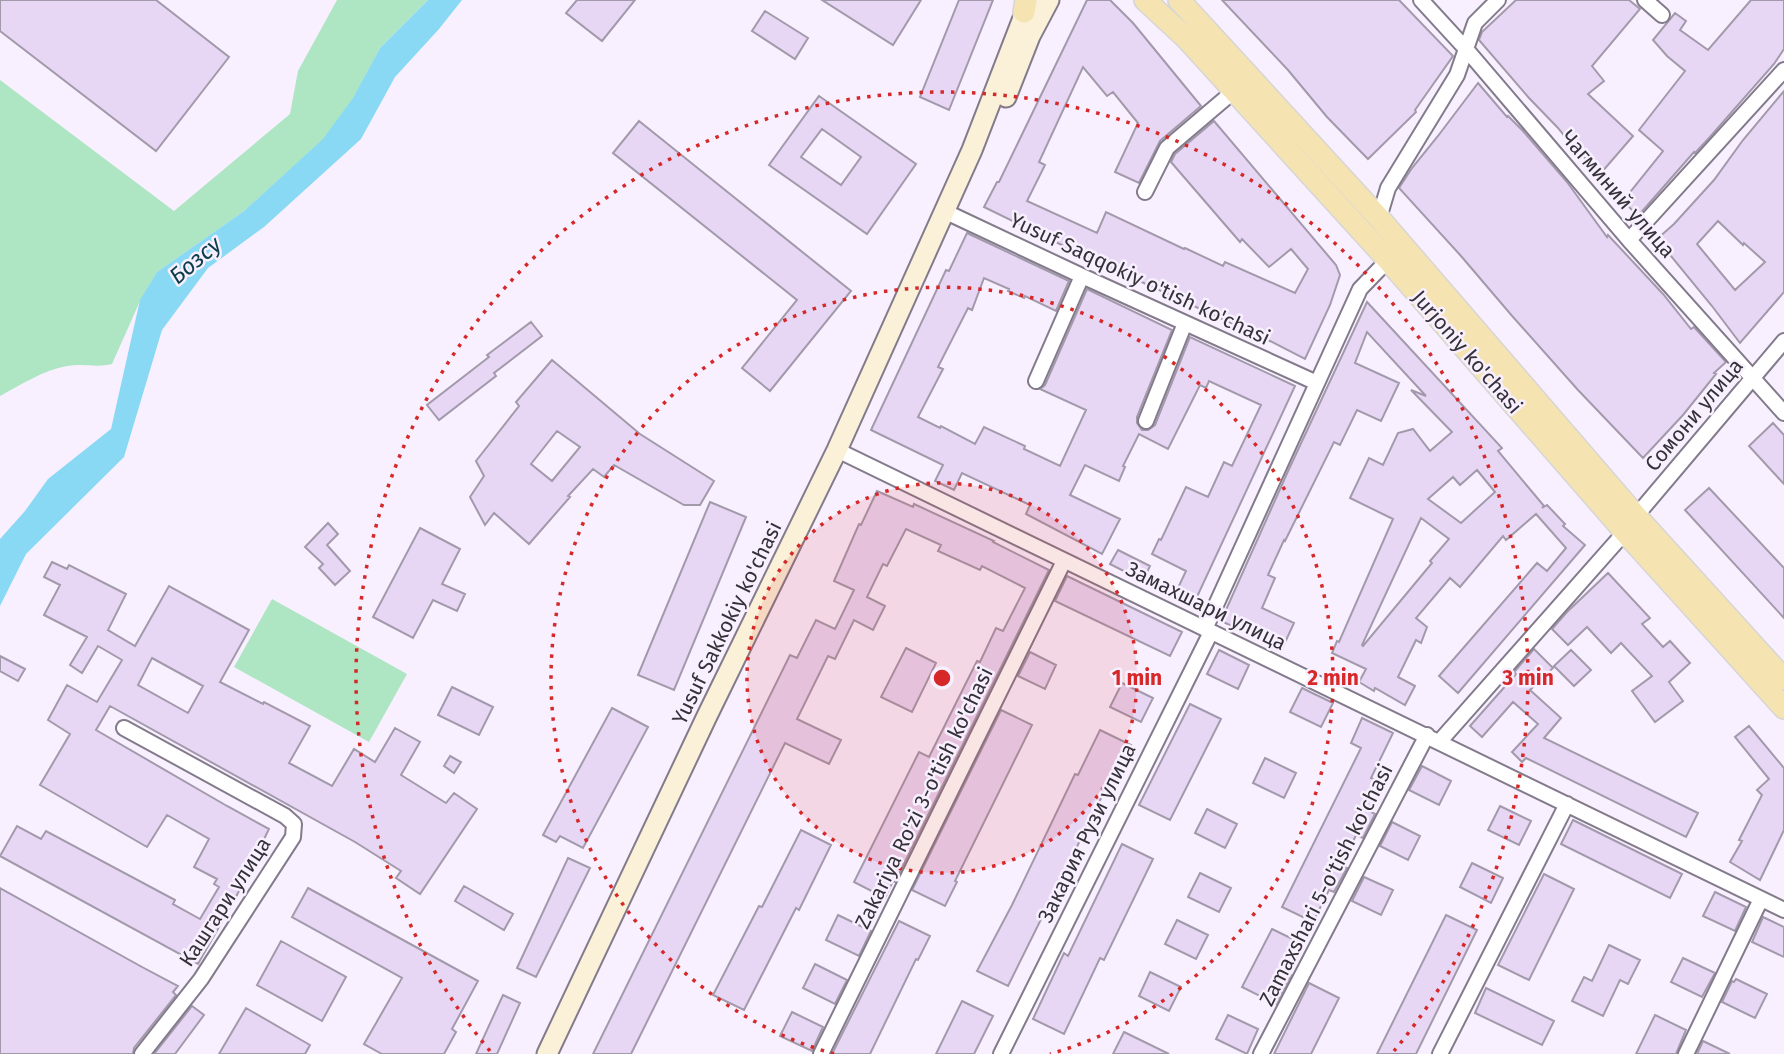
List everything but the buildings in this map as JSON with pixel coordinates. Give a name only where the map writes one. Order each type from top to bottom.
[{"type":"main road","name":"Yusuf Sakkokiy ko'chasi","points":[[946,212],[989,139],[1030,36],[1048,0]]},
{"type":"main road","name":"Jurjoniy ko'chasi","points":[[1145,0],[1186,38],[1631,524],[1784,679]]},
{"type":"main road","name":"Jurjoniy ko'chasi","points":[[1179,0],[1379,218],[1784,708]]},
{"type":"main road","name":"Yusuf Sakkokiy ko'chasi","points":[[547,1054],[837,450],[946,212],[1027,4]]},
{"type":"street","name":"Чагминий улица","points":[[1421,0],[1629,240],[1784,413]]},
{"type":"street","points":[[1379,218],[1388,188],[1457,75],[1475,23],[1498,0]]},
{"type":"street","points":[[1645,0],[1662,15]]},
{"type":"street","points":[[1629,240],[1784,70]]},
{"type":"street","points":[[1145,192],[1167,148],[1234,91]]},
{"type":"street","name":"Yusuf Saqqokiy o'tish ko'chasi","points":[[946,212],[1317,383]]},
{"type":"street","name":"Закария Рузи улица","points":[[1001,1054],[1208,630],[1360,289],[1388,260]]},
{"type":"street","points":[[1036,381],[1082,276]]},
{"type":"street","points":[[1146,421],[1185,323]]},
{"type":"street","name":"Сомони улица","points":[[1631,524],[1784,341]]},
{"type":"street","name":"Замахшари улица","points":[[837,450],[1784,910]]},
{"type":"street","name":"Zamaxshari 5-o'tish ko'chasi","points":[[1261,1054],[1434,738],[1631,524]]},
{"type":"street","name":"Zakariya Ro'zi 3-o'tish ko'chasi","points":[[821,1054],[1064,561]]},
{"type":"street","name":"Кашгари улица","points":[[124,728],[285,816],[294,824],[293,837],[201,979],[142,1054]]},
{"type":"street","points":[[1440,1054],[1567,804]]},
{"type":"street","points":[[1686,1054],[1761,899]]},
{"type":"green space","points":[[337,0],[428,0],[380,48],[353,99],[324,139],[244,211],[157,272],[140,301],[112,364],[58,368],[32,378],[0,396],[0,80],[174,211],[290,114],[298,71]]},
{"type":"green space","points":[[272,599],[407,674],[369,742],[234,667]]},
{"type":"water","name":"Бозсу","points":[[428,0],[462,0],[395,77],[361,139],[264,227],[208,268],[162,330],[124,457],[26,554],[0,606],[0,539],[48,479],[111,429],[140,300],[157,272],[244,211],[323,139],[353,98],[380,48]]}]
